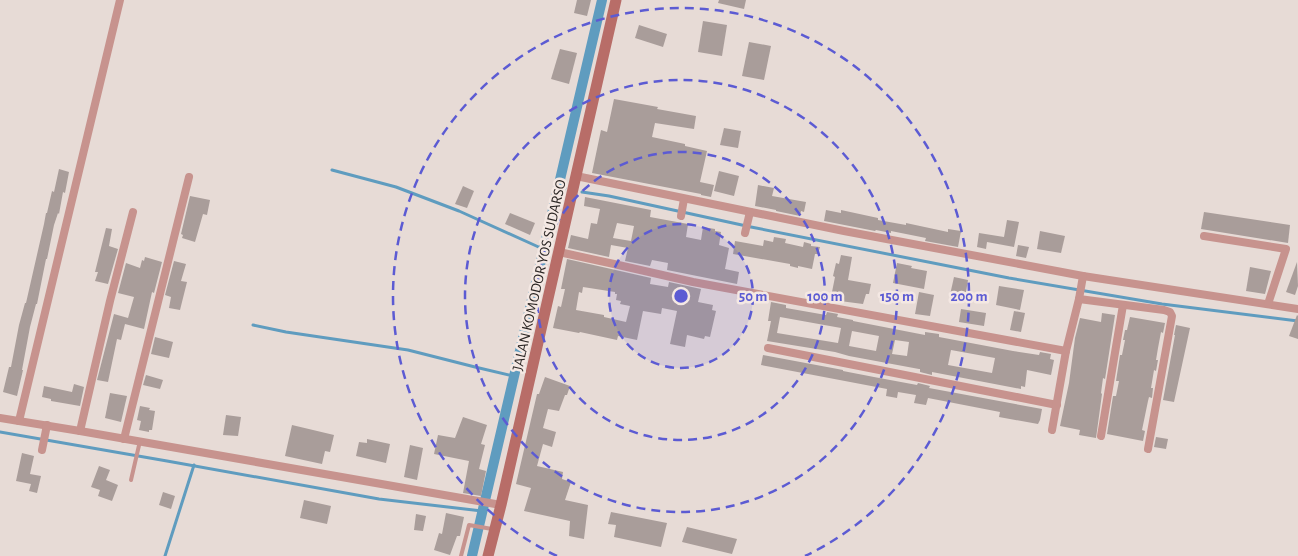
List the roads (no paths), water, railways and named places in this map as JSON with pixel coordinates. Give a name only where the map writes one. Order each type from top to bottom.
[{"type":"street","points":[[19,421],[120,0]]},
{"type":"street","name":"JALAN KOMODOR YOS SUDARSO","points":[[488,556],[490,529],[498,505],[559,252],[616,0]]},
{"type":"street","points":[[576,176],[749,216],[844,231],[1083,279],[1298,309]]},
{"type":"street","points":[[124,439],[189,177]]},
{"type":"street","points":[[681,216],[684,202]]},
{"type":"street","points":[[80,430],[133,212]]},
{"type":"street","points":[[745,233],[749,216]]},
{"type":"street","points":[[1204,236],[1286,250],[1268,304]]},
{"type":"street","points":[[559,252],[693,282],[1066,351]]},
{"type":"street","points":[[1052,430],[1066,351],[1083,279]]},
{"type":"street","points":[[1080,295],[1123,305],[1164,310],[1170,312],[1172,316],[1148,449]]},
{"type":"street","points":[[1100,436],[1123,305]]},
{"type":"street","points":[[768,348],[1057,405]]},
{"type":"street","points":[[0,418],[19,421],[46,429],[80,430],[124,439],[139,445],[498,505]]},
{"type":"street","points":[[43,448],[46,429]]},
{"type":"lane","points":[[131,480],[139,445]]},
{"type":"lane","points":[[462,556],[470,525],[490,529]]},
{"type":"waterway","points":[[472,556],[602,0]]},
{"type":"waterway","points":[[332,170],[396,187],[459,211],[543,249]]},
{"type":"waterway","points":[[558,186],[565,188]]},
{"type":"waterway","points":[[582,192],[1009,278],[1162,304],[1298,321]]},
{"type":"waterway","points":[[253,325],[286,332],[408,350],[513,376]]},
{"type":"waterway","points":[[0,432],[379,499],[482,511]]},
{"type":"waterway","points":[[165,556],[194,465]]}]
